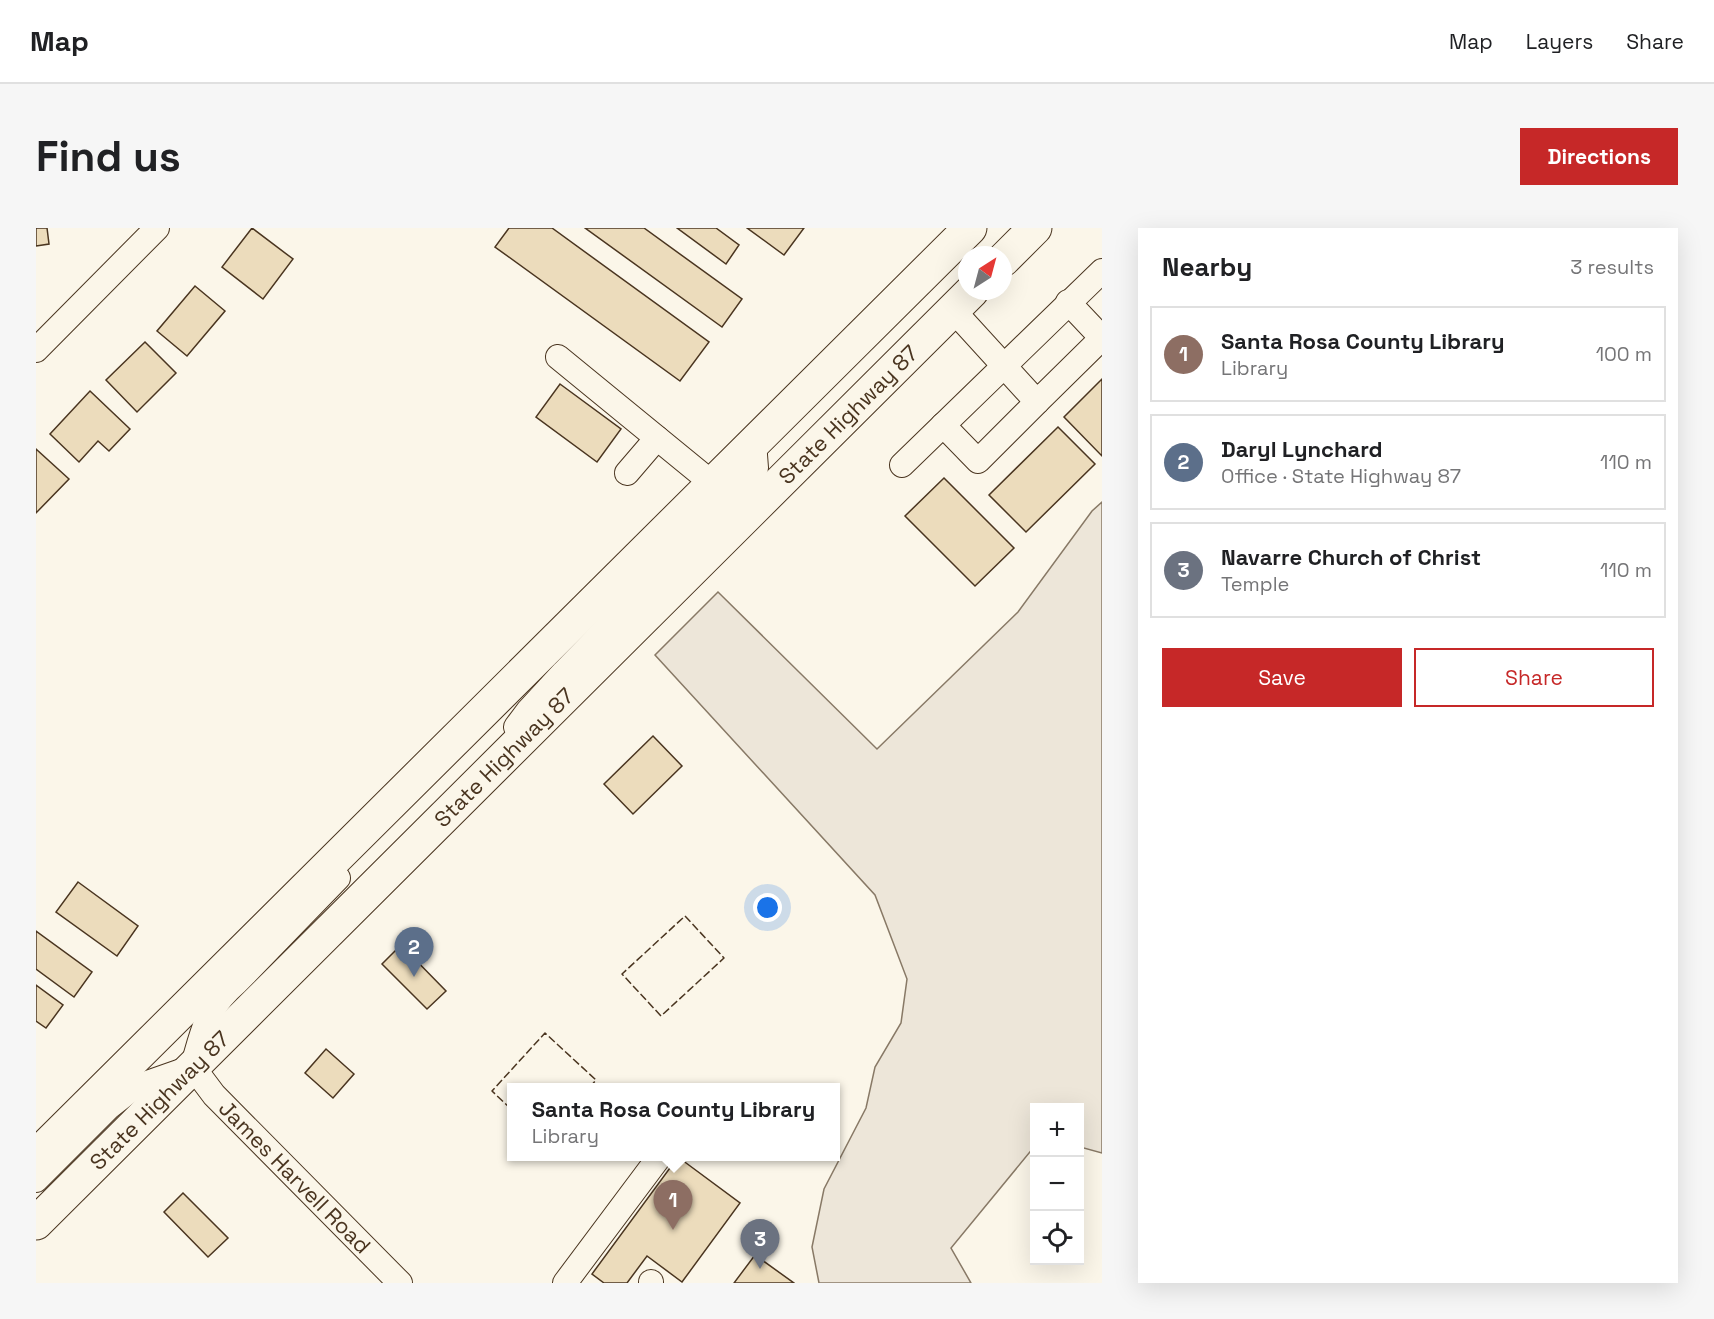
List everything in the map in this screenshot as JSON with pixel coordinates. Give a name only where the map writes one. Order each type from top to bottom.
[{"type":"highway","points":[[36,1156],[970,228]]},
{"type":"highway","points":[[1012,251],[1035,228]]},
{"type":"highway","name":"State Highway 87","points":[[36,1223],[962,301]]},
{"type":"street","points":[[37,348],[157,228]]},
{"type":"street","points":[[902,465],[1102,271]]},
{"type":"street","points":[[962,301],[1003,365],[1037,402]]},
{"type":"street","points":[[943,425],[978,461],[1102,338],[1068,302]]},
{"type":"street","points":[[558,357],[712,483]]},
{"type":"street","points":[[627,473],[657,438]]},
{"type":"street","points":[[477,784],[528,711],[746,484],[756,468],[754,442]]},
{"type":"street","points":[[36,1180],[109,1107],[134,1088],[193,1067],[206,1020],[220,997],[394,821],[454,739]]},
{"type":"street","name":"James Harvell Road","points":[[193,1067],[214,1095],[400,1283]]},
{"type":"street","points":[[566,1283],[656,1161]]},
{"type":"shaded area","points":[[1102,502],[1102,1153],[1084,1148],[1084,1103],[1030,1103],[1030,1152],[951,1248],[971,1283],[819,1283],[812,1247],[824,1189],[866,1108],[875,1067],[901,1023],[907,979],[875,895],[655,655],[718,592],[877,749],[1018,612],[1092,511]]},
{"type":"building","points":[[36,228],[47,228],[49,244],[36,246]]},
{"type":"building","points":[[252,228],[293,259],[263,299],[222,267]]},
{"type":"building","points":[[509,228],[552,228],[709,342],[680,381],[495,247]]},
{"type":"building","points":[[585,228],[644,228],[742,299],[722,327]]},
{"type":"building","points":[[677,228],[716,228],[739,245],[726,264]]},
{"type":"building","points":[[747,228],[804,228],[784,255]]},
{"type":"building","points":[[195,286],[225,311],[187,356],[157,331]]},
{"type":"building","points":[[145,342],[176,373],[137,412],[106,380]]},
{"type":"building","points":[[1102,379],[1102,456],[1064,417]]},
{"type":"building","points":[[560,384],[621,429],[597,462],[536,417]]},
{"type":"building","points":[[90,391],[130,429],[109,451],[98,441],[79,462],[50,434]]},
{"type":"building","points":[[1058,427],[1095,464],[1026,532],[989,495]]},
{"type":"building","points":[[36,449],[69,479],[36,513]]},
{"type":"building","points":[[944,478],[1014,548],[975,586],[905,516]]},
{"type":"building","points":[[653,736],[682,766],[633,814],[604,784]]},
{"type":"building","points":[[78,882],[138,926],[117,956],[56,912]]},
{"type":"building","points":[[36,931],[92,972],[74,997],[36,969]]},
{"type":"building","points":[[401,945],[446,991],[427,1009],[382,964]]},
{"type":"building","points":[[36,985],[63,1005],[46,1028],[36,1021]]},
{"type":"building","points":[[326,1049],[354,1074],[333,1098],[305,1073]]},
{"type":"building","points":[[675,1161],[683,1161],[740,1203],[682,1282],[647,1256],[627,1283],[604,1283],[592,1274]]},
{"type":"building","points":[[183,1193],[228,1238],[208,1257],[164,1212]]},
{"type":"building","points":[[755,1255],[794,1283],[734,1283]]},
{"type":"fence","points":[[685,916],[724,958],[661,1016],[622,974],[685,916]]},
{"type":"fence","points":[[507,1105],[492,1091],[545,1033],[596,1080],[593,1083]]},
{"type":"place","name":"Daryl Lynchard","points":[[414,977]]},
{"type":"place","name":"Santa Rosa County Library","points":[[673,1230]]},
{"type":"place","name":"Navarre Church of Christ","points":[[760,1269]]}]
